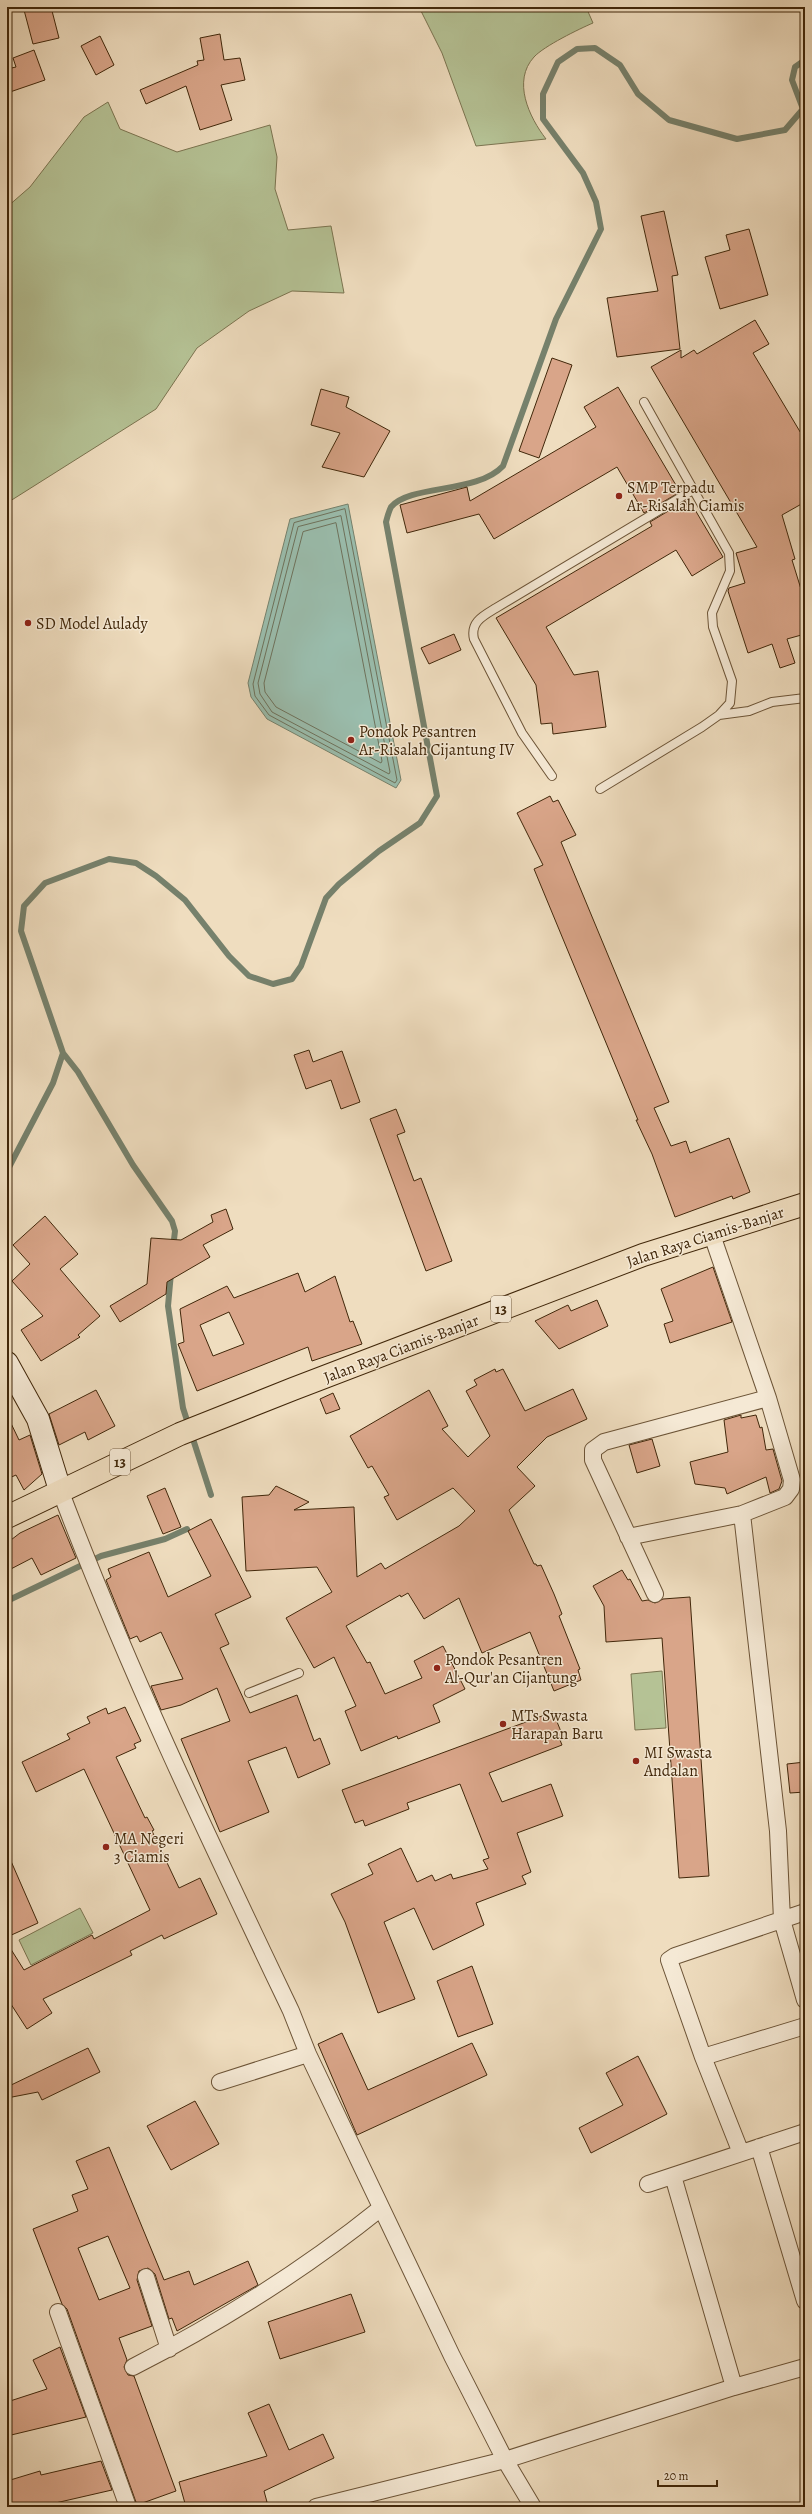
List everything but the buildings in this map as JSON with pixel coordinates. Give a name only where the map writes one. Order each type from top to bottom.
[{"type":"highway","name":"Jalan Raya Ciamis-Banjar","points":[[7,1517],[60,1490],[201,1425],[628,1261],[711,1232],[805,1204]]},
{"type":"street","points":[[628,1537],[742,1514],[785,1497],[791,1489],[792,1480],[768,1398],[711,1232]]},
{"type":"street","points":[[7,1363],[38,1419],[60,1490],[92,1574],[168,1752],[291,2011],[308,2054],[381,2208],[505,2460],[533,2507]]},
{"type":"street","points":[[655,1594],[593,1460],[592,1452],[594,1448],[604,1442],[768,1398]]},
{"type":"street","points":[[742,1514],[778,1831],[782,1920],[805,2000]]},
{"type":"street","points":[[741,2153],[703,2057],[669,1960],[675,1956],[805,1912]]},
{"type":"street","points":[[703,2057],[805,2026]]},
{"type":"street","points":[[220,2082],[308,2054]]},
{"type":"street","points":[[648,2184],[805,2132]]},
{"type":"street","points":[[758,2148],[805,2301]]},
{"type":"street","points":[[673,2176],[734,2387]]},
{"type":"street","points":[[133,2367],[169,2349],[237,2311],[353,2230],[381,2208]]},
{"type":"street","points":[[146,2277],[169,2349]]},
{"type":"street","points":[[58,2312],[126,2507]]},
{"type":"street","points":[[316,2507],[505,2460],[734,2387],[805,2367]]},
{"type":"lane","points":[[600,789],[719,715],[730,703],[732,681],[713,627],[712,613],[730,571],[731,562],[729,554],[644,402]]},
{"type":"lane","points":[[552,776],[522,733],[476,643],[473,635],[475,624],[480,618],[496,608],[693,490]]},
{"type":"lane","points":[[719,715],[749,711],[772,702],[805,698]]},
{"type":"lane","points":[[248,1694],[299,1674]]},
{"type":"shaded area","points":[[419,7],[586,7],[593,23],[545,48],[534,57],[524,77],[525,99],[534,120],[546,139],[476,146],[442,53]]},
{"type":"shaded area","points":[[108,102],[120,129],[177,152],[270,125],[277,157],[275,189],[288,230],[331,226],[344,293],[292,291],[249,311],[197,348],[156,409],[7,503],[7,207],[30,187],[84,117]]},
{"type":"shaded area","points":[[662,1671],[666,1728],[635,1730],[631,1674]]},
{"type":"shaded area","points":[[80,1908],[93,1933],[31,1965],[19,1940]]},
{"type":"water","points":[[348,504],[401,780],[396,788],[267,719],[251,697],[248,683],[290,519]]},
{"type":"waterway","points":[[7,1171],[53,1083],[63,1053],[21,931],[24,906],[45,883],[109,859],[136,863],[156,876],[185,900],[229,956],[249,976],[273,984],[292,979],[301,966],[326,898],[339,884],[379,851],[420,823],[437,796],[386,522],[391,507],[400,500],[428,491],[477,481],[492,475],[503,466],[556,319],[601,229],[596,202],[583,173],[543,119],[543,94],[558,62],[577,49],[595,48],[620,65],[638,94],[669,120],[737,139],[785,130],[803,109],[792,80],[795,67],[805,60]]},
{"type":"waterway","points":[[63,1053],[78,1072],[133,1165],[172,1221],[175,1231],[173,1248]]},
{"type":"waterway","points":[[171,1273],[168,1306],[183,1408],[211,1495]]},
{"type":"waterway","points":[[7,1601],[101,1556],[165,1539],[187,1529]]},
{"type":"place","name":"SMP Terpadu Ar-Risalah Ciamis","points":[[619,496]]},
{"type":"place","name":"SD Model Aulady","points":[[28,623]]},
{"type":"place","name":"Pondok Pesantren Ar-Risalah Cijantung IV","points":[[351,740]]},
{"type":"place","name":"Pondok Pesantren Al-Qur'an Cijantung","points":[[437,1668]]},
{"type":"place","name":"MTs Swasta Harapan Baru","points":[[503,1724]]},
{"type":"place","name":"MI Swasta Andalan","points":[[636,1761]]},
{"type":"place","name":"MA Negeri 3 Ciamis","points":[[106,1847]]}]
